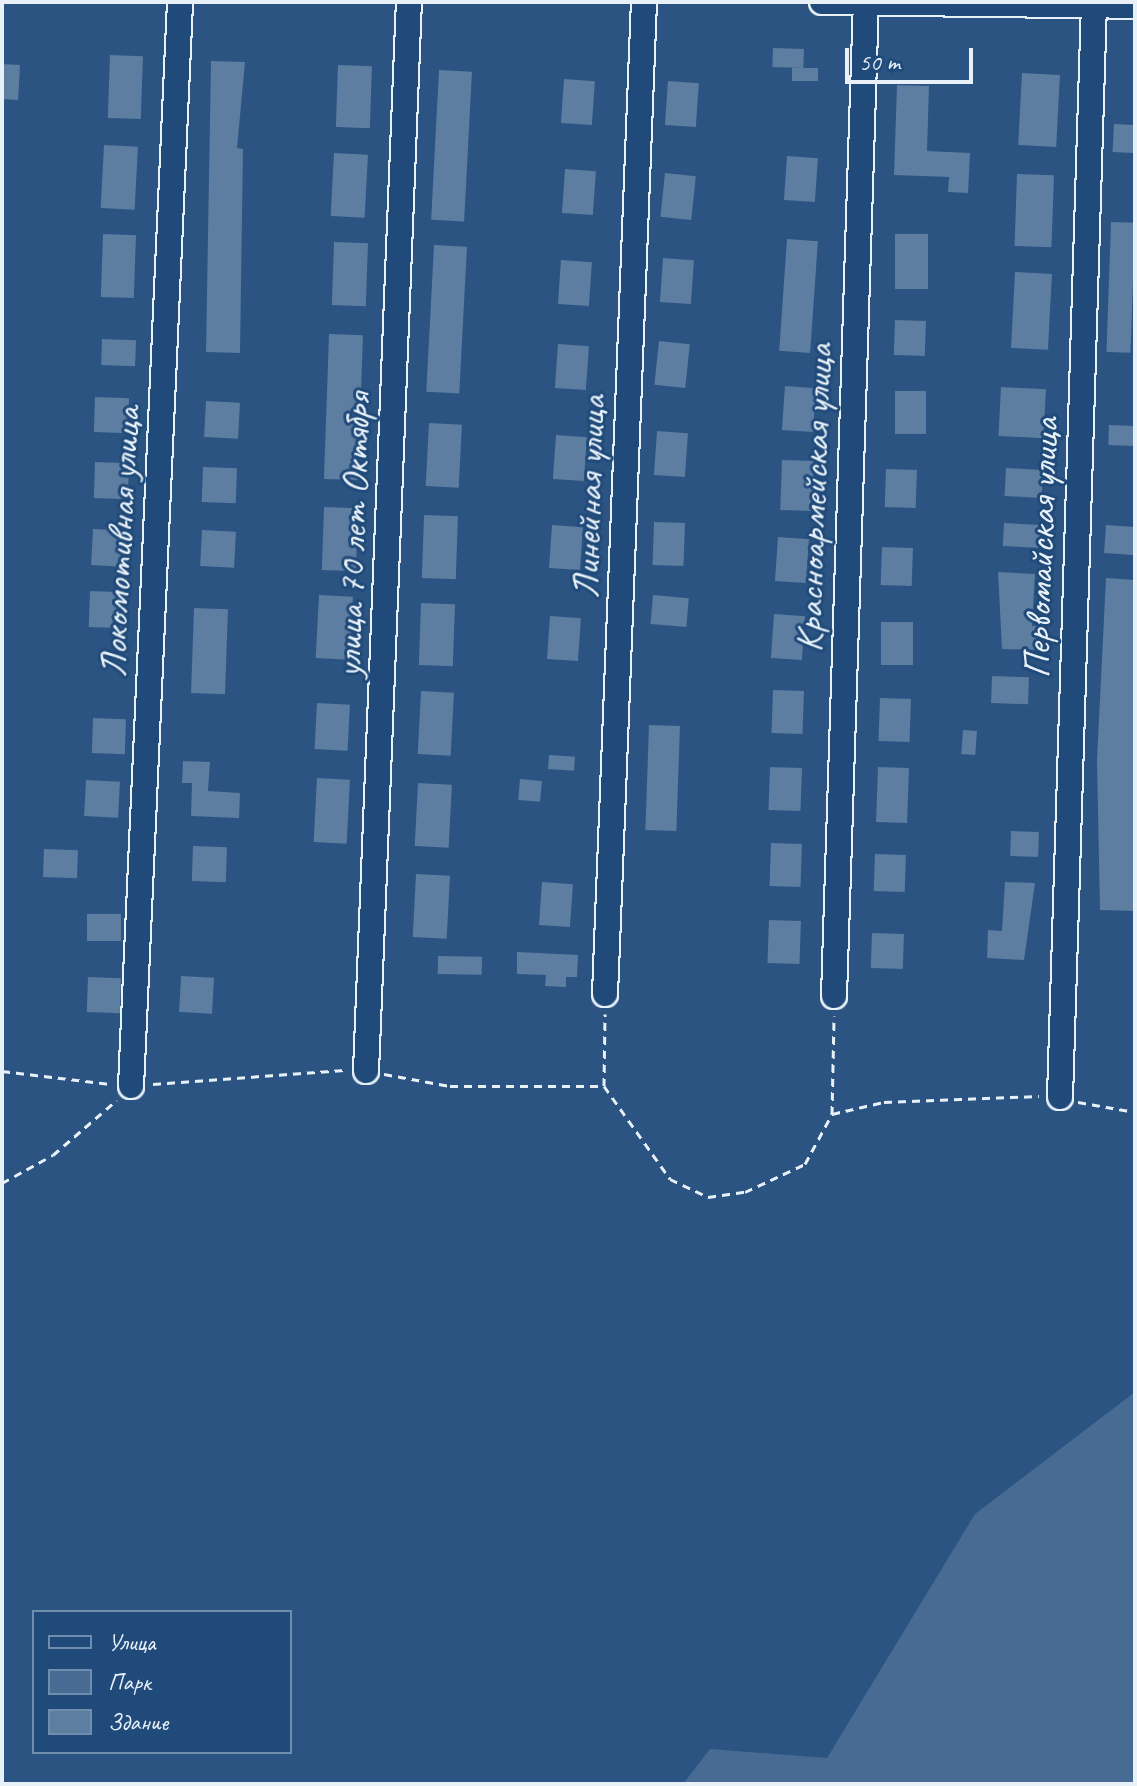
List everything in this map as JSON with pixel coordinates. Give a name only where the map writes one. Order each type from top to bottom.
[{"type":"street","name":"Локомотивная улица","points":[[131,1086],[180,2]]},
{"type":"street","name":"улица 70 лет Октября","points":[[366,1071],[409,2]]},
{"type":"street","name":"Линейная улица","points":[[605,994],[644,2]]},
{"type":"street","points":[[822,2],[1135,6]]},
{"type":"street","name":"Красноармейская улица","points":[[834,996],[866,2]]},
{"type":"street","name":"Первомайская улица","points":[[1060,1097],[1094,4]]},
{"type":"path","points":[[605,994],[604,1086],[646,1135],[670,1179],[708,1197],[745,1192],[805,1164],[832,1114],[834,996]]},
{"type":"path","points":[[2,1071],[131,1086],[290,1069],[366,1071],[450,1086],[604,1086]]},
{"type":"path","points":[[2,1183],[53,1155],[131,1086]]},
{"type":"path","points":[[832,1114],[884,1102],[1060,1097],[1135,1112]]},
{"type":"green space","points":[[1135,1392],[1135,1784],[683,1784],[710,1749],[827,1758],[975,1514]]},
{"type":"building","points":[[773,48],[804,49],[803,68],[772,67]]},
{"type":"building","points":[[110,55],[143,56],[141,119],[108,118]]},
{"type":"building","points":[[211,61],[245,62],[237,148],[243,149],[240,353],[206,352]]},
{"type":"building","points":[[2,64],[20,65],[18,100],[2,99]]},
{"type":"building","points":[[338,65],[372,66],[370,128],[336,127]]},
{"type":"building","points":[[792,68],[818,68],[818,81],[792,81]]},
{"type":"building","points":[[439,70],[472,72],[464,222],[431,220]]},
{"type":"building","points":[[1022,73],[1060,75],[1056,147],[1018,145]]},
{"type":"building","points":[[564,79],[595,81],[592,125],[561,123]]},
{"type":"building","points":[[668,81],[699,83],[696,127],[665,125]]},
{"type":"building","points":[[897,85],[929,86],[927,151],[970,153],[968,193],[948,192],[949,177],[894,175]]},
{"type":"building","points":[[1114,124],[1135,125],[1134,153],[1113,152]]},
{"type":"building","points":[[104,145],[138,147],[135,210],[101,208]]},
{"type":"building","points":[[334,153],[368,155],[365,218],[331,216]]},
{"type":"building","points":[[787,156],[818,158],[815,202],[784,200]]},
{"type":"building","points":[[565,169],[596,171],[593,215],[562,213]]},
{"type":"building","points":[[665,173],[696,176],[691,220],[660,217]]},
{"type":"building","points":[[1017,174],[1054,175],[1051,247],[1014,246]]},
{"type":"building","points":[[1111,222],[1135,223],[1130,353],[1106,352]]},
{"type":"building","points":[[103,234],[136,235],[134,298],[101,297]]},
{"type":"building","points":[[895,234],[928,234],[928,289],[895,289]]},
{"type":"building","points":[[787,239],[818,241],[810,353],[779,351]]},
{"type":"building","points":[[334,242],[368,243],[366,306],[332,305]]},
{"type":"building","points":[[434,245],[467,247],[459,394],[426,392]]},
{"type":"building","points":[[663,258],[694,260],[691,304],[660,302]]},
{"type":"building","points":[[561,260],[592,262],[589,306],[558,304]]},
{"type":"building","points":[[1015,272],[1052,274],[1048,350],[1011,348]]},
{"type":"building","points":[[895,320],[926,321],[925,356],[894,355]]},
{"type":"building","points":[[329,334],[363,335],[358,480],[324,479]]},
{"type":"building","points":[[102,339],[136,340],[135,366],[101,365]]},
{"type":"building","points":[[659,341],[690,344],[685,388],[654,385]]},
{"type":"building","points":[[558,344],[589,346],[586,390],[555,388]]},
{"type":"building","points":[[785,386],[816,388],[813,432],[782,430]]},
{"type":"building","points":[[1001,387],[1046,389],[1043,438],[998,436]]},
{"type":"building","points":[[895,391],[926,391],[926,434],[895,434]]},
{"type":"building","points":[[95,397],[129,398],[128,433],[94,432]]},
{"type":"building","points":[[206,401],[240,403],[238,439],[204,437]]},
{"type":"building","points":[[429,423],[462,425],[459,488],[426,486]]},
{"type":"building","points":[[1109,425],[1135,426],[1134,446],[1108,445]]},
{"type":"building","points":[[657,431],[688,433],[685,477],[654,475]]},
{"type":"building","points":[[556,435],[587,437],[584,481],[553,479]]},
{"type":"building","points":[[782,460],[814,461],[812,511],[780,510]]},
{"type":"building","points":[[95,462],[129,463],[128,499],[94,498]]},
{"type":"building","points":[[203,467],[237,468],[236,503],[202,502]]},
{"type":"building","points":[[1006,468],[1043,470],[1041,498],[1005,496]]},
{"type":"building","points":[[886,469],[917,470],[916,508],[885,507]]},
{"type":"building","points":[[324,507],[358,508],[356,571],[322,570]]},
{"type":"building","points":[[424,515],[458,516],[456,579],[422,578]]},
{"type":"building","points":[[654,522],[685,523],[683,566],[652,565]]},
{"type":"building","points":[[1004,523],[1042,525],[1041,548],[1003,546]]},
{"type":"building","points":[[552,525],[583,527],[580,570],[549,568]]},
{"type":"building","points":[[1106,525],[1135,527],[1133,555],[1104,553]]},
{"type":"building","points":[[93,529],[126,531],[124,567],[91,565]]},
{"type":"building","points":[[202,530],[236,532],[234,568],[200,566]]},
{"type":"building","points":[[778,537],[809,539],[806,583],[775,581]]},
{"type":"building","points":[[882,547],[913,548],[912,586],[881,585]]},
{"type":"building","points":[[998,572],[1035,574],[1032,626],[1041,626],[1040,650],[1002,649]]},
{"type":"building","points":[[1106,578],[1135,580],[1135,911],[1100,910],[1097,759]]},
{"type":"building","points":[[90,591],[123,592],[122,628],[89,627]]},
{"type":"building","points":[[319,595],[353,597],[350,660],[316,658]]},
{"type":"building","points":[[653,595],[689,598],[686,627],[650,624]]},
{"type":"building","points":[[421,603],[455,604],[453,666],[419,665]]},
{"type":"building","points":[[194,608],[228,609],[225,694],[191,693]]},
{"type":"building","points":[[774,614],[805,616],[802,660],[771,658]]},
{"type":"building","points":[[550,616],[581,618],[578,661],[547,659]]},
{"type":"building","points":[[881,622],[913,622],[913,665],[881,665]]},
{"type":"building","points":[[992,676],[1029,677],[1028,704],[991,703]]},
{"type":"building","points":[[773,690],[804,691],[802,734],[771,733]]},
{"type":"building","points":[[421,691],[454,693],[451,756],[418,754]]},
{"type":"building","points":[[880,698],[911,699],[909,742],[878,741]]},
{"type":"building","points":[[317,703],[350,705],[348,751],[315,749]]},
{"type":"building","points":[[93,718],[126,719],[125,754],[92,753]]},
{"type":"building","points":[[649,725],[680,726],[676,831],[645,830]]},
{"type":"building","points":[[963,730],[977,731],[975,755],[961,754]]},
{"type":"building","points":[[549,755],[575,757],[574,771],[548,769]]},
{"type":"building","points":[[183,761],[210,762],[208,791],[240,793],[239,818],[191,816],[192,783],[182,783]]},
{"type":"building","points":[[770,767],[802,768],[800,811],[768,810]]},
{"type":"building","points":[[878,767],[909,768],[907,823],[876,822]]},
{"type":"building","points":[[317,778],[350,780],[347,844],[314,842]]},
{"type":"building","points":[[520,779],[542,781],[540,802],[518,800]]},
{"type":"building","points":[[86,780],[120,782],[118,818],[84,816]]},
{"type":"building","points":[[418,783],[452,785],[449,848],[415,846]]},
{"type":"building","points":[[1011,831],[1039,832],[1038,857],[1010,856]]},
{"type":"building","points":[[771,843],[802,844],[800,887],[769,886]]},
{"type":"building","points":[[193,846],[227,847],[226,882],[192,881]]},
{"type":"building","points":[[44,849],[78,850],[77,878],[43,877]]},
{"type":"building","points":[[875,854],[906,855],[905,892],[874,891]]},
{"type":"building","points":[[416,874],[450,876],[447,939],[413,937]]},
{"type":"building","points":[[542,882],[573,884],[570,927],[539,925]]},
{"type":"building","points":[[1005,882],[1035,883],[1024,960],[987,958],[988,930],[1002,931]]},
{"type":"building","points":[[87,914],[121,914],[121,941],[87,941]]},
{"type":"building","points":[[769,920],[801,921],[799,964],[767,963]]},
{"type":"building","points":[[872,933],[904,934],[903,969],[871,968]]},
{"type":"building","points":[[517,952],[578,955],[577,977],[566,977],[566,987],[545,986],[546,975],[517,974]]},
{"type":"building","points":[[438,956],[482,957],[482,975],[438,974]]},
{"type":"building","points":[[181,976],[214,978],[212,1014],[179,1012]]},
{"type":"building","points":[[88,977],[121,978],[120,1013],[87,1012]]}]
